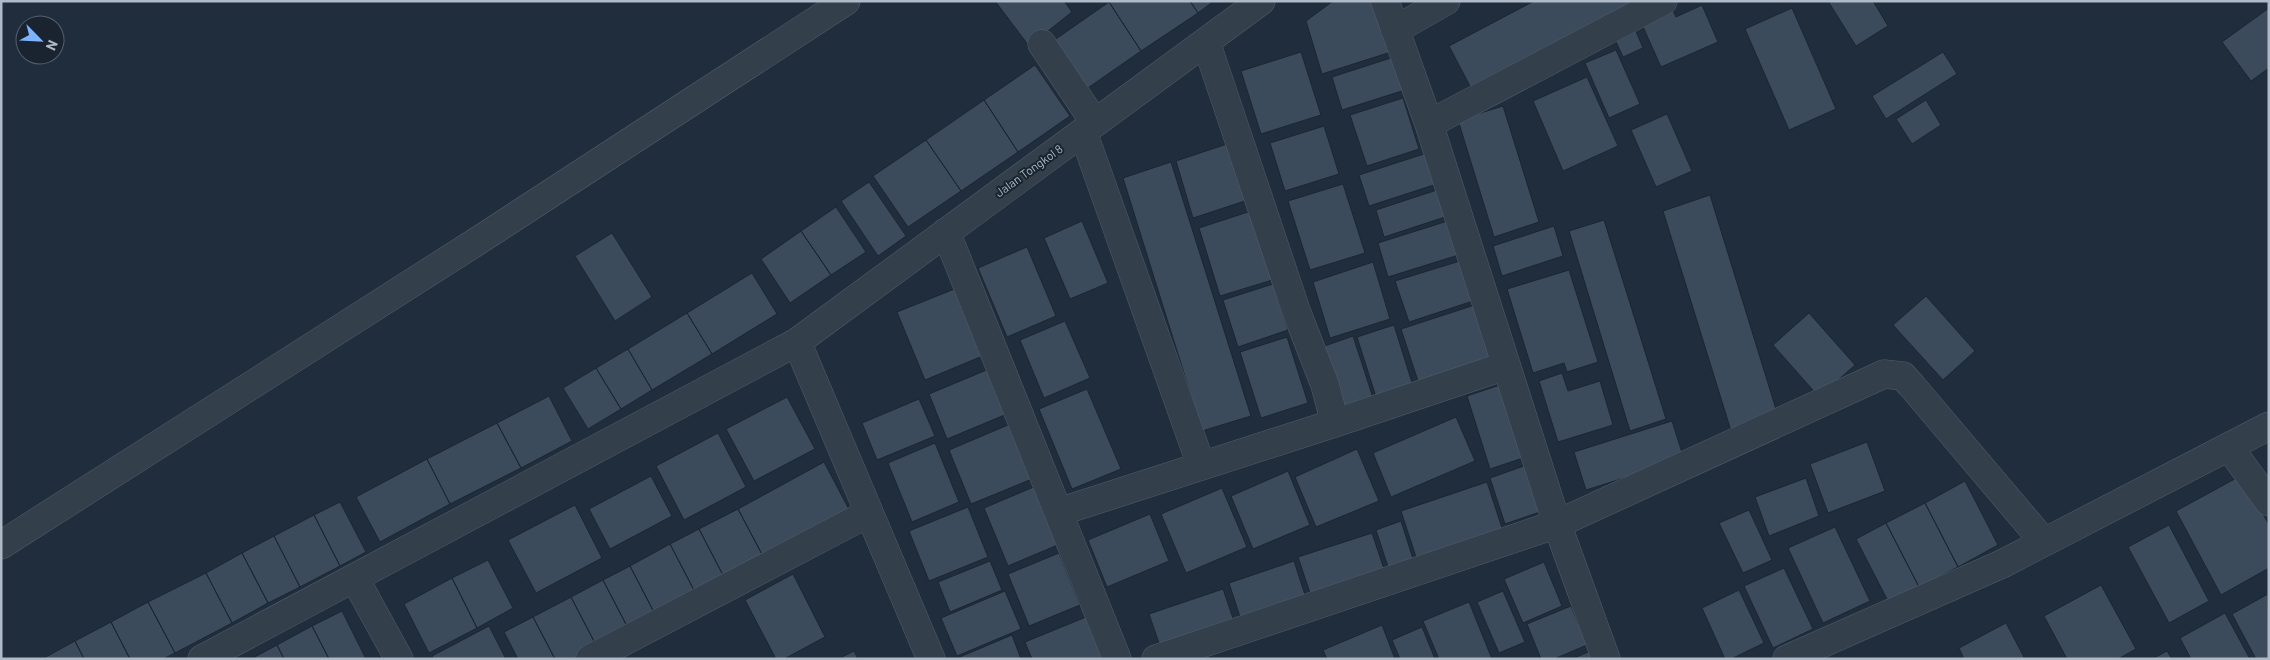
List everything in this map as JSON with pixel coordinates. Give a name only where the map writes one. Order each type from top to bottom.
[{"type":"street","points":[[1,545],[476,242],[846,1]]},
{"type":"street","name":"Jalan Tongkol 8","points":[[202,659],[797,342],[1261,1]]},
{"type":"street","points":[[1385,1],[1429,124],[1556,524],[1606,659]]},
{"type":"street","points":[[1395,30],[1446,1]]},
{"type":"street","points":[[1429,124],[1663,1]]},
{"type":"street","points":[[1206,42],[1297,312],[1326,385],[1335,422]]},
{"type":"street","points":[[1042,44],[1089,127],[1200,465]]},
{"type":"street","points":[[946,232],[1117,659]]},
{"type":"street","points":[[797,342],[931,659]]},
{"type":"street","points":[[1059,512],[1505,366]]},
{"type":"street","points":[[1156,659],[1556,524],[1884,374],[1902,376],[1912,386],[2044,542]]},
{"type":"street","points":[[1787,659],[2002,564],[2269,426]]},
{"type":"street","points":[[2229,446],[2269,502]]},
{"type":"street","points":[[590,659],[869,513]]},
{"type":"street","points":[[355,579],[399,659]]},
{"type":"building","points":[[995,1],[1064,1],[1072,12],[1029,46]]},
{"type":"building","points":[[1190,1],[1198,13],[1141,51],[1109,2]]},
{"type":"building","points":[[1190,1],[1214,1],[1198,13]]},
{"type":"building","points":[[1333,1],[1376,1],[1391,52],[1322,74],[1306,21]]},
{"type":"building","points":[[1534,1],[1640,1],[1472,90],[1449,46]]},
{"type":"building","points":[[1828,1],[1873,1],[1888,26],[1856,46]]},
{"type":"building","points":[[1109,2],[1141,51],[1085,90],[1053,41]]},
{"type":"building","points":[[1702,5],[1718,42],[1661,67],[1640,20],[1671,6],[1676,17]]},
{"type":"building","points":[[1792,8],[1836,109],[1789,130],[1745,29]]},
{"type":"building","points":[[2269,8],[2269,68],[2251,81],[2222,42]]},
{"type":"building","points":[[1632,22],[1643,48],[1623,57],[1611,31]]},
{"type":"building","points":[[1616,50],[1640,104],[1609,118],[1585,63]]},
{"type":"building","points":[[1301,52],[1321,115],[1261,134],[1241,71]]},
{"type":"building","points":[[1943,52],[1957,74],[1886,119],[1872,96]]},
{"type":"building","points":[[1397,56],[1408,89],[1342,110],[1332,77]]},
{"type":"building","points":[[1035,65],[1070,116],[1018,152],[984,100]]},
{"type":"building","points":[[1587,77],[1618,146],[1563,171],[1533,101]]},
{"type":"building","points":[[1403,98],[1419,149],[1367,166],[1350,115]]},
{"type":"building","points":[[984,100],[1018,152],[961,191],[926,140]]},
{"type":"building","points":[[1926,100],[1941,125],[1912,144],[1896,119]]},
{"type":"building","points":[[1503,106],[1539,222],[1494,237],[1458,120]]},
{"type":"building","points":[[1667,114],[1692,171],[1656,187],[1631,130]]},
{"type":"building","points":[[1324,126],[1339,174],[1285,191],[1270,143]]},
{"type":"building","points":[[926,140],[961,191],[908,227],[873,176]]},
{"type":"building","points":[[1233,142],[1251,199],[1193,218],[1176,161]]},
{"type":"building","points":[[1430,152],[1440,183],[1369,206],[1359,175]]},
{"type":"building","points":[[1171,162],[1251,416],[1202,431],[1123,178]]},
{"type":"building","points":[[869,182],[906,236],[878,256],[841,201]]},
{"type":"building","points":[[1343,184],[1365,253],[1310,270],[1288,201]]},
{"type":"building","points":[[1437,190],[1445,217],[1384,237],[1376,210]]},
{"type":"building","points":[[1710,195],[1779,419],[1732,434],[1663,211]]},
{"type":"building","points":[[836,207],[866,252],[831,275],[801,231]]},
{"type":"building","points":[[1257,209],[1279,278],[1220,296],[1199,228]]},
{"type":"building","points":[[1454,219],[1465,253],[1388,277],[1378,243]]},
{"type":"building","points":[[1604,220],[1666,419],[1630,431],[1569,231]]},
{"type":"building","points":[[1082,221],[1108,283],[1070,299],[1044,238]]},
{"type":"building","points":[[1554,226],[1563,256],[1502,276],[1493,246]]},
{"type":"building","points":[[801,231],[831,275],[790,303],[761,259]]},
{"type":"building","points":[[612,233],[652,297],[615,321],[575,256]]},
{"type":"building","points":[[1027,247],[1056,316],[1007,337],[978,268]]},
{"type":"building","points":[[1460,261],[1473,301],[1409,322],[1395,281]]},
{"type":"building","points":[[1373,262],[1390,319],[1330,338],[1313,282]]},
{"type":"building","points":[[1569,270],[1598,362],[1567,372],[1564,363],[1533,373],[1507,289]]},
{"type":"building","points":[[752,273],[777,314],[712,354],[687,313]]},
{"type":"building","points":[[1273,284],[1288,330],[1238,347],[1223,300]]},
{"type":"building","points":[[957,288],[985,355],[925,380],[897,312]]},
{"type":"building","points":[[1926,296],[1975,351],[1943,380],[1893,325]]},
{"type":"building","points":[[1481,303],[1497,356],[1418,381],[1401,329]]},
{"type":"building","points":[[687,313],[712,354],[652,390],[628,349]]},
{"type":"building","points":[[1809,313],[1855,365],[1819,397],[1773,345]]},
{"type":"building","points":[[1065,321],[1090,378],[1044,398],[1020,340]]},
{"type":"building","points":[[1394,325],[1414,389],[1377,400],[1357,337]]},
{"type":"building","points":[[1353,336],[1376,407],[1341,418],[1319,348]]},
{"type":"building","points":[[1287,337],[1308,403],[1261,418],[1240,352]]},
{"type":"building","points":[[628,349],[652,390],[621,409],[596,368]]},
{"type":"building","points":[[596,368],[621,409],[588,429],[563,388]]},
{"type":"building","points":[[989,369],[1007,414],[947,439],[929,394]]},
{"type":"building","points":[[1562,373],[1568,391],[1600,381],[1613,425],[1558,442],[1539,381]]},
{"type":"building","points":[[1503,384],[1526,457],[1490,469],[1467,396]]},
{"type":"building","points":[[1087,389],[1121,469],[1072,489],[1039,409]]},
{"type":"building","points":[[549,396],[572,441],[521,468],[497,423]]},
{"type":"building","points":[[787,397],[815,449],[754,481],[726,429]]},
{"type":"building","points":[[919,399],[935,436],[877,460],[862,423]]},
{"type":"building","points":[[1456,417],[1475,461],[1391,497],[1373,453]]},
{"type":"building","points":[[1672,421],[1684,459],[1586,490],[1574,452]]},
{"type":"building","points":[[1015,422],[1037,477],[971,504],[949,450]]},
{"type":"building","points":[[497,423],[521,468],[450,504],[427,459]]},
{"type":"building","points":[[718,433],[746,487],[684,520],[656,466]]},
{"type":"building","points":[[1867,442],[1885,491],[1828,513],[1810,464]]},
{"type":"building","points":[[935,443],[959,502],[912,522],[888,463]]},
{"type":"building","points":[[1357,449],[1379,501],[1316,527],[1295,477]]},
{"type":"building","points":[[427,459],[450,504],[380,542],[356,497]]},
{"type":"building","points":[[824,462],[852,515],[765,560],[738,509]]},
{"type":"building","points":[[1524,466],[1540,512],[1505,524],[1490,478]]},
{"type":"building","points":[[1288,471],[1310,525],[1253,549],[1231,496]]},
{"type":"building","points":[[2242,475],[2269,525],[2269,568],[2221,595],[2176,511]]},
{"type":"building","points":[[651,476],[672,516],[610,549],[589,509]]},
{"type":"building","points":[[1806,478],[1819,516],[1769,536],[1755,497]]},
{"type":"building","points":[[1965,481],[1998,545],[1958,567],[1925,503]]},
{"type":"building","points":[[1487,482],[1503,531],[1417,560],[1401,511]]},
{"type":"building","points":[[1036,486],[1060,544],[1008,566],[984,508]]},
{"type":"building","points":[[1222,488],[1247,547],[1186,573],[1161,514]]},
{"type":"building","points":[[340,502],[366,552],[340,566],[314,515]]},
{"type":"building","points":[[1925,503],[1958,567],[1919,587],[1886,523]]},
{"type":"building","points":[[575,505],[602,558],[536,593],[508,540]]},
{"type":"building","points":[[968,507],[988,557],[929,581],[909,531]]},
{"type":"building","points":[[738,509],[765,560],[726,581],[699,529]]},
{"type":"building","points":[[1749,510],[1772,560],[1743,573],[1719,523]]},
{"type":"building","points":[[1150,514],[1169,561],[1107,587],[1088,540]]},
{"type":"building","points":[[314,515],[340,566],[300,587],[274,536]]},
{"type":"building","points":[[1401,521],[1415,565],[1390,573],[1376,530]]},
{"type":"building","points":[[1886,523],[1919,587],[1889,603],[1856,539]]},
{"type":"building","points":[[2169,525],[2209,601],[2169,623],[2128,547]]},
{"type":"building","points":[[1835,527],[1870,601],[1823,623],[1788,548]]},
{"type":"building","points":[[699,529],[726,581],[697,596],[670,544]]},
{"type":"building","points":[[1372,533],[1387,578],[1313,602],[1298,557]]},
{"type":"building","points":[[274,536],[300,587],[268,603],[242,553]]},
{"type":"building","points":[[670,544],[697,596],[657,618],[630,566]]},
{"type":"building","points":[[242,553],[268,603],[232,623],[206,573]]},
{"type":"building","points":[[1059,553],[1080,605],[1029,626],[1008,574]]},
{"type":"building","points":[[488,560],[513,608],[477,628],[452,578]]},
{"type":"building","points":[[990,561],[1002,590],[950,612],[938,582]]},
{"type":"building","points":[[1294,561],[1307,601],[1242,623],[1229,583]]},
{"type":"building","points":[[1544,562],[1562,606],[1523,623],[1504,579]]},
{"type":"building","points":[[630,566],[657,618],[630,632],[603,580]]},
{"type":"building","points":[[1784,568],[1813,629],[1773,648],[1744,586]]},
{"type":"building","points":[[206,573],[232,623],[175,653],[148,602]]},
{"type":"building","points":[[793,574],[825,637],[784,659],[776,659],[745,600]]},
{"type":"building","points":[[452,578],[477,628],[429,653],[404,604]]},
{"type":"building","points":[[603,580],[630,632],[598,649],[571,597]]},
{"type":"building","points":[[2101,585],[2136,649],[2118,659],[2067,659],[2044,616]]},
{"type":"building","points":[[1223,589],[1236,627],[1162,652],[1149,614]]},
{"type":"building","points":[[1739,590],[1764,643],[1731,659],[1725,659],[1702,608]]},
{"type":"building","points":[[1005,591],[1021,629],[957,656],[941,618]]},
{"type":"building","points":[[1503,591],[1525,642],[1499,653],[1477,602]]},
{"type":"building","points":[[2268,594],[2269,659],[2256,659],[2232,614]]},
{"type":"building","points":[[571,597],[598,649],[579,659],[555,659],[533,617]]},
{"type":"building","points":[[148,602],[175,653],[163,659],[130,659],[111,622]]},
{"type":"building","points":[[1469,602],[1492,659],[1439,659],[1423,621]]},
{"type":"building","points":[[1571,606],[1587,645],[1554,659],[1541,659],[1527,624]]},
{"type":"building","points":[[342,611],[366,659],[329,659],[312,626]]},
{"type":"building","points":[[2225,613],[2250,659],[2191,659],[2180,638]]},
{"type":"building","points":[[533,617],[555,659],[518,659],[504,632]]},
{"type":"building","points":[[1086,617],[1103,659],[1032,659],[1025,642]]},
{"type":"building","points":[[111,622],[130,659],[84,659],[75,641]]},
{"type":"building","points":[[2006,623],[2025,659],[1964,659],[1959,648]]},
{"type":"building","points":[[1382,625],[1395,659],[1327,659],[1323,650]]},
{"type":"building","points":[[312,626],[329,659],[284,659],[277,645]]},
{"type":"building","points":[[489,626],[506,659],[433,659],[432,656]]},
{"type":"building","points":[[1422,627],[1435,659],[1400,659],[1392,640]]},
{"type":"building","points":[[1012,635],[1021,659],[955,659]]},
{"type":"building","points":[[75,641],[84,659],[42,659]]},
{"type":"building","points":[[277,645],[284,659],[251,659]]},
{"type":"building","points":[[1593,650],[1597,659],[1572,659]]},
{"type":"building","points":[[854,651],[858,659],[838,659]]},
{"type":"building","points":[[2167,651],[2172,659],[2152,659]]}]
